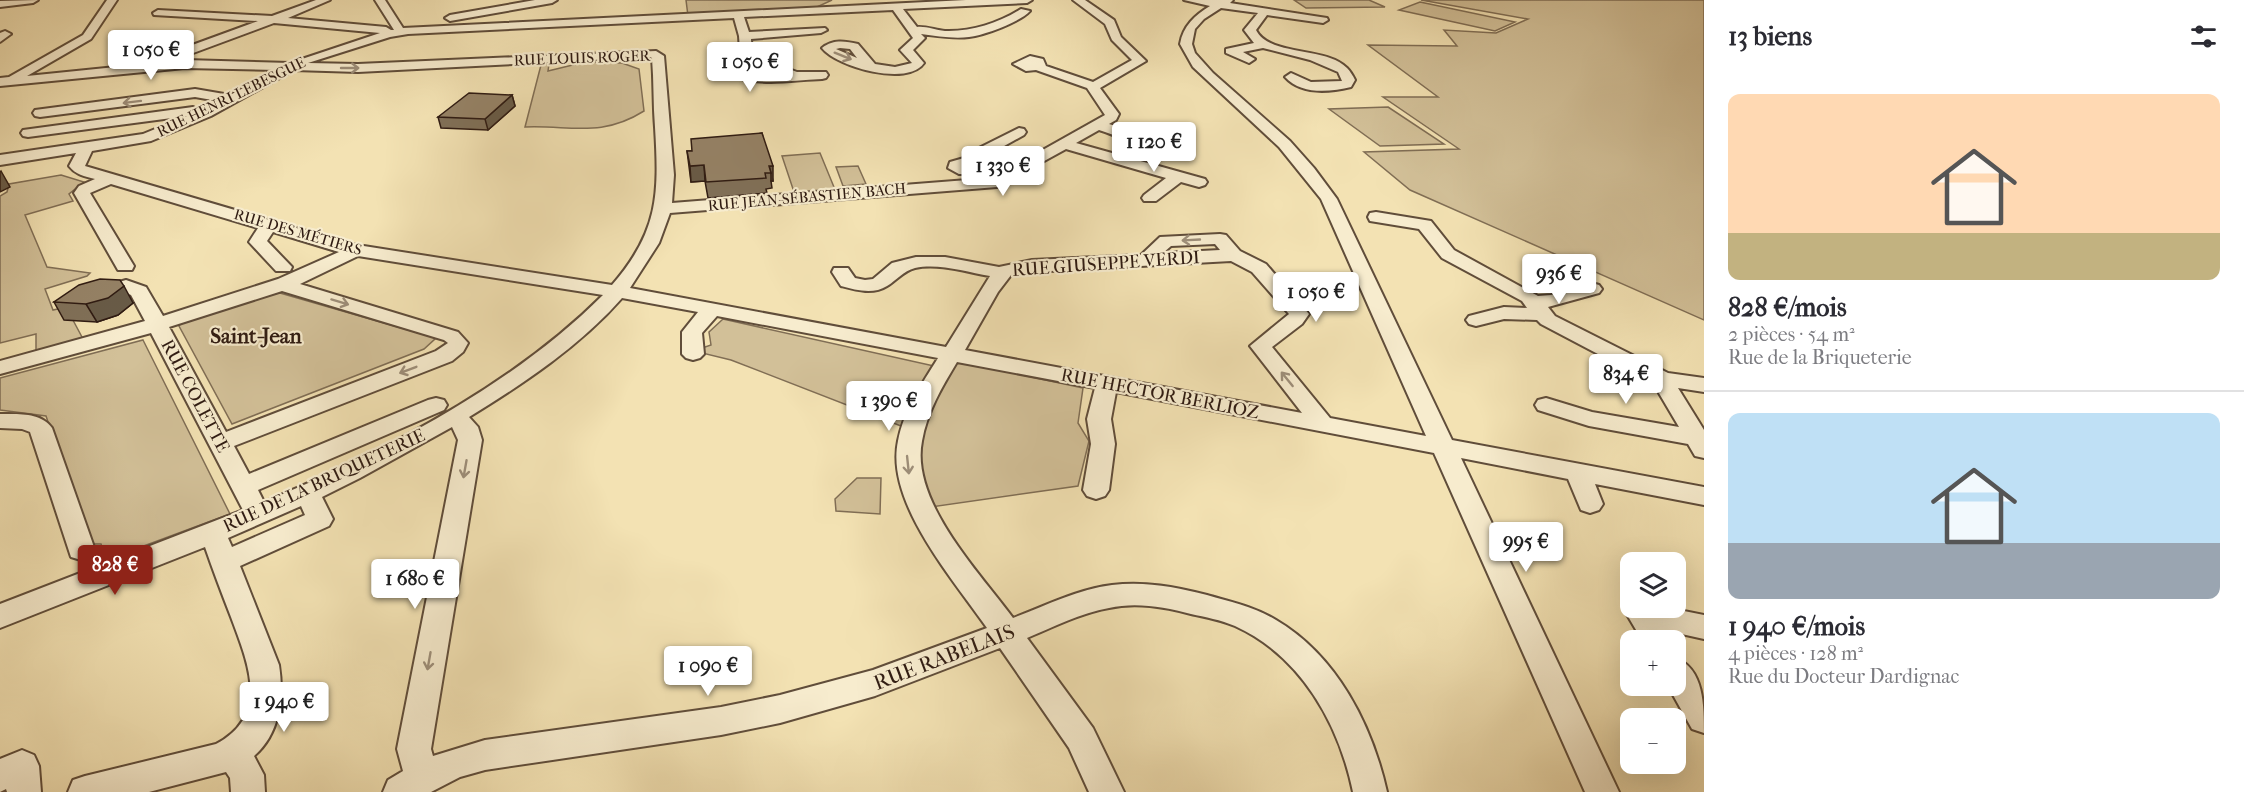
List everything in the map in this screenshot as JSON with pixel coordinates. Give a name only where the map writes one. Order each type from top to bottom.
[{"type":"street","points":[[0,4],[33,0]]},
{"type":"street","points":[[4,82],[87,37],[112,0]]},
{"type":"street","points":[[4,82],[56,87],[148,66],[325,0]]},
{"type":"street","points":[[380,0],[397,30]]},
{"type":"street","points":[[397,30],[532,2],[552,0]]},
{"type":"street","points":[[1038,67],[1094,86],[1141,60],[1116,38],[1110,22],[1078,0]]},
{"type":"street","points":[[1189,0],[1224,2],[1323,20]]},
{"type":"street","points":[[1224,2],[1196,21],[1187,39],[1190,55],[1232,105],[1290,153],[1319,184],[1335,209],[1602,792]]},
{"type":"street","points":[[449,6],[445,13],[450,18]]},
{"type":"street","points":[[158,13],[242,10],[274,19],[397,30],[591,39],[638,15],[738,15],[896,7],[1023,12]]},
{"type":"street","points":[[896,7],[917,34]]},
{"type":"street","points":[[1265,11],[1250,32],[1254,38],[1268,39],[1334,65],[1345,73],[1349,80],[1344,85],[1319,87],[1301,83],[1291,77]]},
{"type":"street","points":[[917,34],[969,34],[1023,12]]},
{"type":"street","points":[[738,15],[745,36],[745,75],[748,77],[822,75]]},
{"type":"street","points":[[871,67],[897,70],[914,68],[918,63],[906,50],[907,46],[917,34],[946,22]]},
{"type":"street","name":"RUE HENRI LEBESGUE","points":[[0,160],[151,137],[216,107],[292,66],[397,30]]},
{"type":"street","points":[[745,36],[821,30]]},
{"type":"street","name":"RUE LOUIS ROGER","points":[[148,66],[216,63],[367,68],[591,39],[657,55],[666,186],[663,209],[648,247],[616,291]]},
{"type":"street","points":[[1230,51],[1268,39]]},
{"type":"street","points":[[1214,49],[1230,51],[1249,59]]},
{"type":"street","points":[[195,93],[200,77]]},
{"type":"street","points":[[1094,86],[1093,89],[1112,116],[1097,126]]},
{"type":"street","points":[[56,87],[28,133],[216,107]]},
{"type":"street","points":[[40,113],[195,93],[231,99]]},
{"type":"street","points":[[1097,126],[1124,133],[1144,147],[1164,153],[1146,167]]},
{"type":"street","name":"RUE JEAN-SÉBASTIEN BACH","points":[[663,209],[997,182],[1097,126]]},
{"type":"street","points":[[1019,132],[984,151],[1029,164]]},
{"type":"street","points":[[1064,144],[1199,182]]},
{"type":"street","name":"RUE DES MÉTIERS","points":[[86,148],[77,168],[355,250],[616,291]]},
{"type":"street","points":[[964,171],[956,168],[955,165],[964,160],[981,159],[992,153]]},
{"type":"street","points":[[1150,198],[1178,176]]},
{"type":"street","name":"RUE COLETTE","points":[[110,179],[85,189],[82,193],[126,276],[139,291],[258,514]]},
{"type":"street","points":[[1376,217],[1425,225],[1440,246],[1453,258],[1525,294],[1552,323],[1662,379],[1704,385]]},
{"type":"street","points":[[220,443],[444,356],[456,348],[458,343],[451,336],[284,276],[258,242],[259,237],[270,225]]},
{"type":"street","points":[[0,368],[157,325],[284,276],[309,274],[355,250]]},
{"type":"street","name":"RUE GIUSEPPE VERDI","points":[[1107,792],[1081,738],[925,518],[910,479],[908,445],[916,414],[1002,273],[1020,267],[1234,255],[1259,268],[1299,314],[1295,320],[1260,346],[1323,424]]},
{"type":"street","points":[[841,272],[848,282],[866,286],[879,283],[899,267],[916,262],[938,261],[1002,273]]},
{"type":"street","points":[[1476,320],[1538,308],[1592,290]]},
{"type":"street","name":"RUE HECTOR BERLIOZ","points":[[616,291],[1704,496]]},
{"type":"street","name":"RUE DE LA BRIQUETERIE","points":[[0,616],[218,547],[258,514],[392,453],[445,411],[501,388],[551,351],[594,314],[616,291]]},
{"type":"street","points":[[693,354],[692,332],[712,309]]},
{"type":"street","points":[[1662,379],[1700,444]]},
{"type":"street","points":[[1096,490],[1103,444],[1099,419],[1107,384]]},
{"type":"street","points":[[1546,405],[1589,419],[1700,444]]},
{"type":"street","points":[[243,486],[445,411],[466,427],[470,440],[414,749],[423,783]]},
{"type":"street","points":[[0,421],[26,422],[40,428],[81,550]]},
{"type":"street","points":[[1578,472],[1590,504]]},
{"type":"street","points":[[85,792],[233,753],[249,740],[261,724],[266,674],[218,547],[321,519],[307,493]]},
{"type":"street","name":"RUE RABELAIS","points":[[423,783],[456,762],[492,753],[762,713],[875,683],[1091,601],[1129,593],[1173,599],[1254,621],[1277,637],[1302,660],[1349,723],[1363,759],[1370,792]]},
{"type":"street","points":[[1652,630],[1641,612],[1704,627]]},
{"type":"street","points":[[1686,688],[1704,719]]},
{"type":"street","points":[[233,753],[247,775],[248,792]]},
{"type":"street","points":[[0,776],[22,766],[24,792]]},
{"type":"shaded area","points":[[686,0],[832,0],[817,7],[688,16]]},
{"type":"shaded area","points":[[1294,0],[1369,0],[1385,7],[1306,8]]},
{"type":"shaded area","points":[[1421,0],[1704,0],[1704,320],[1410,190],[1364,152],[1459,149],[1383,97],[1438,97],[1368,45],[1457,46],[1444,30],[1496,33],[1528,19]]},
{"type":"shaded area","points":[[1420,2],[1515,22],[1495,31],[1399,10]]},
{"type":"shaded area","points":[[585,62],[622,63],[639,69],[644,111],[614,125],[600,127],[525,127],[541,65],[549,64],[548,71]]},
{"type":"shaded area","points":[[1388,107],[1444,144],[1380,146],[1329,109]]},
{"type":"shaded area","points":[[820,153],[836,192],[795,195],[782,156]]},
{"type":"shaded area","points":[[858,166],[866,184],[843,186],[836,167]]},
{"type":"shaded area","points":[[61,175],[84,182],[69,194],[73,201],[25,215],[47,267],[90,273],[87,276],[45,289],[53,310],[66,307],[83,339],[36,351],[36,334],[0,343],[0,196],[7,192],[9,184]]},
{"type":"shaded area","points":[[280,293],[436,338],[424,349],[232,424],[179,326],[181,323]]},
{"type":"shaded area","points":[[723,319],[934,366],[908,408],[901,426],[731,360],[702,353],[702,348],[711,345],[709,332]]},
{"type":"shaded area","points":[[143,340],[230,514],[106,560],[101,544],[89,544],[46,416],[0,410],[0,378]]},
{"type":"shaded area","points":[[957,361],[1083,388],[1078,423],[1089,441],[1078,486],[931,507],[915,461],[932,399]]},
{"type":"shaded area","points":[[857,478],[881,478],[880,514],[836,511],[835,499]]},
{"type":"building","points":[[469,93],[512,95],[485,119],[438,117]]},
{"type":"building","points":[[762,133],[773,166],[769,166],[771,173],[765,173],[766,178],[706,182],[704,165],[690,166],[687,151],[692,151],[691,139]]},
{"type":"building","points":[[100,279],[120,280],[124,286],[108,298],[86,304],[54,302],[79,285]]},
{"type":"district","name":"Saint-Jean","points":[[256,336]]}]
